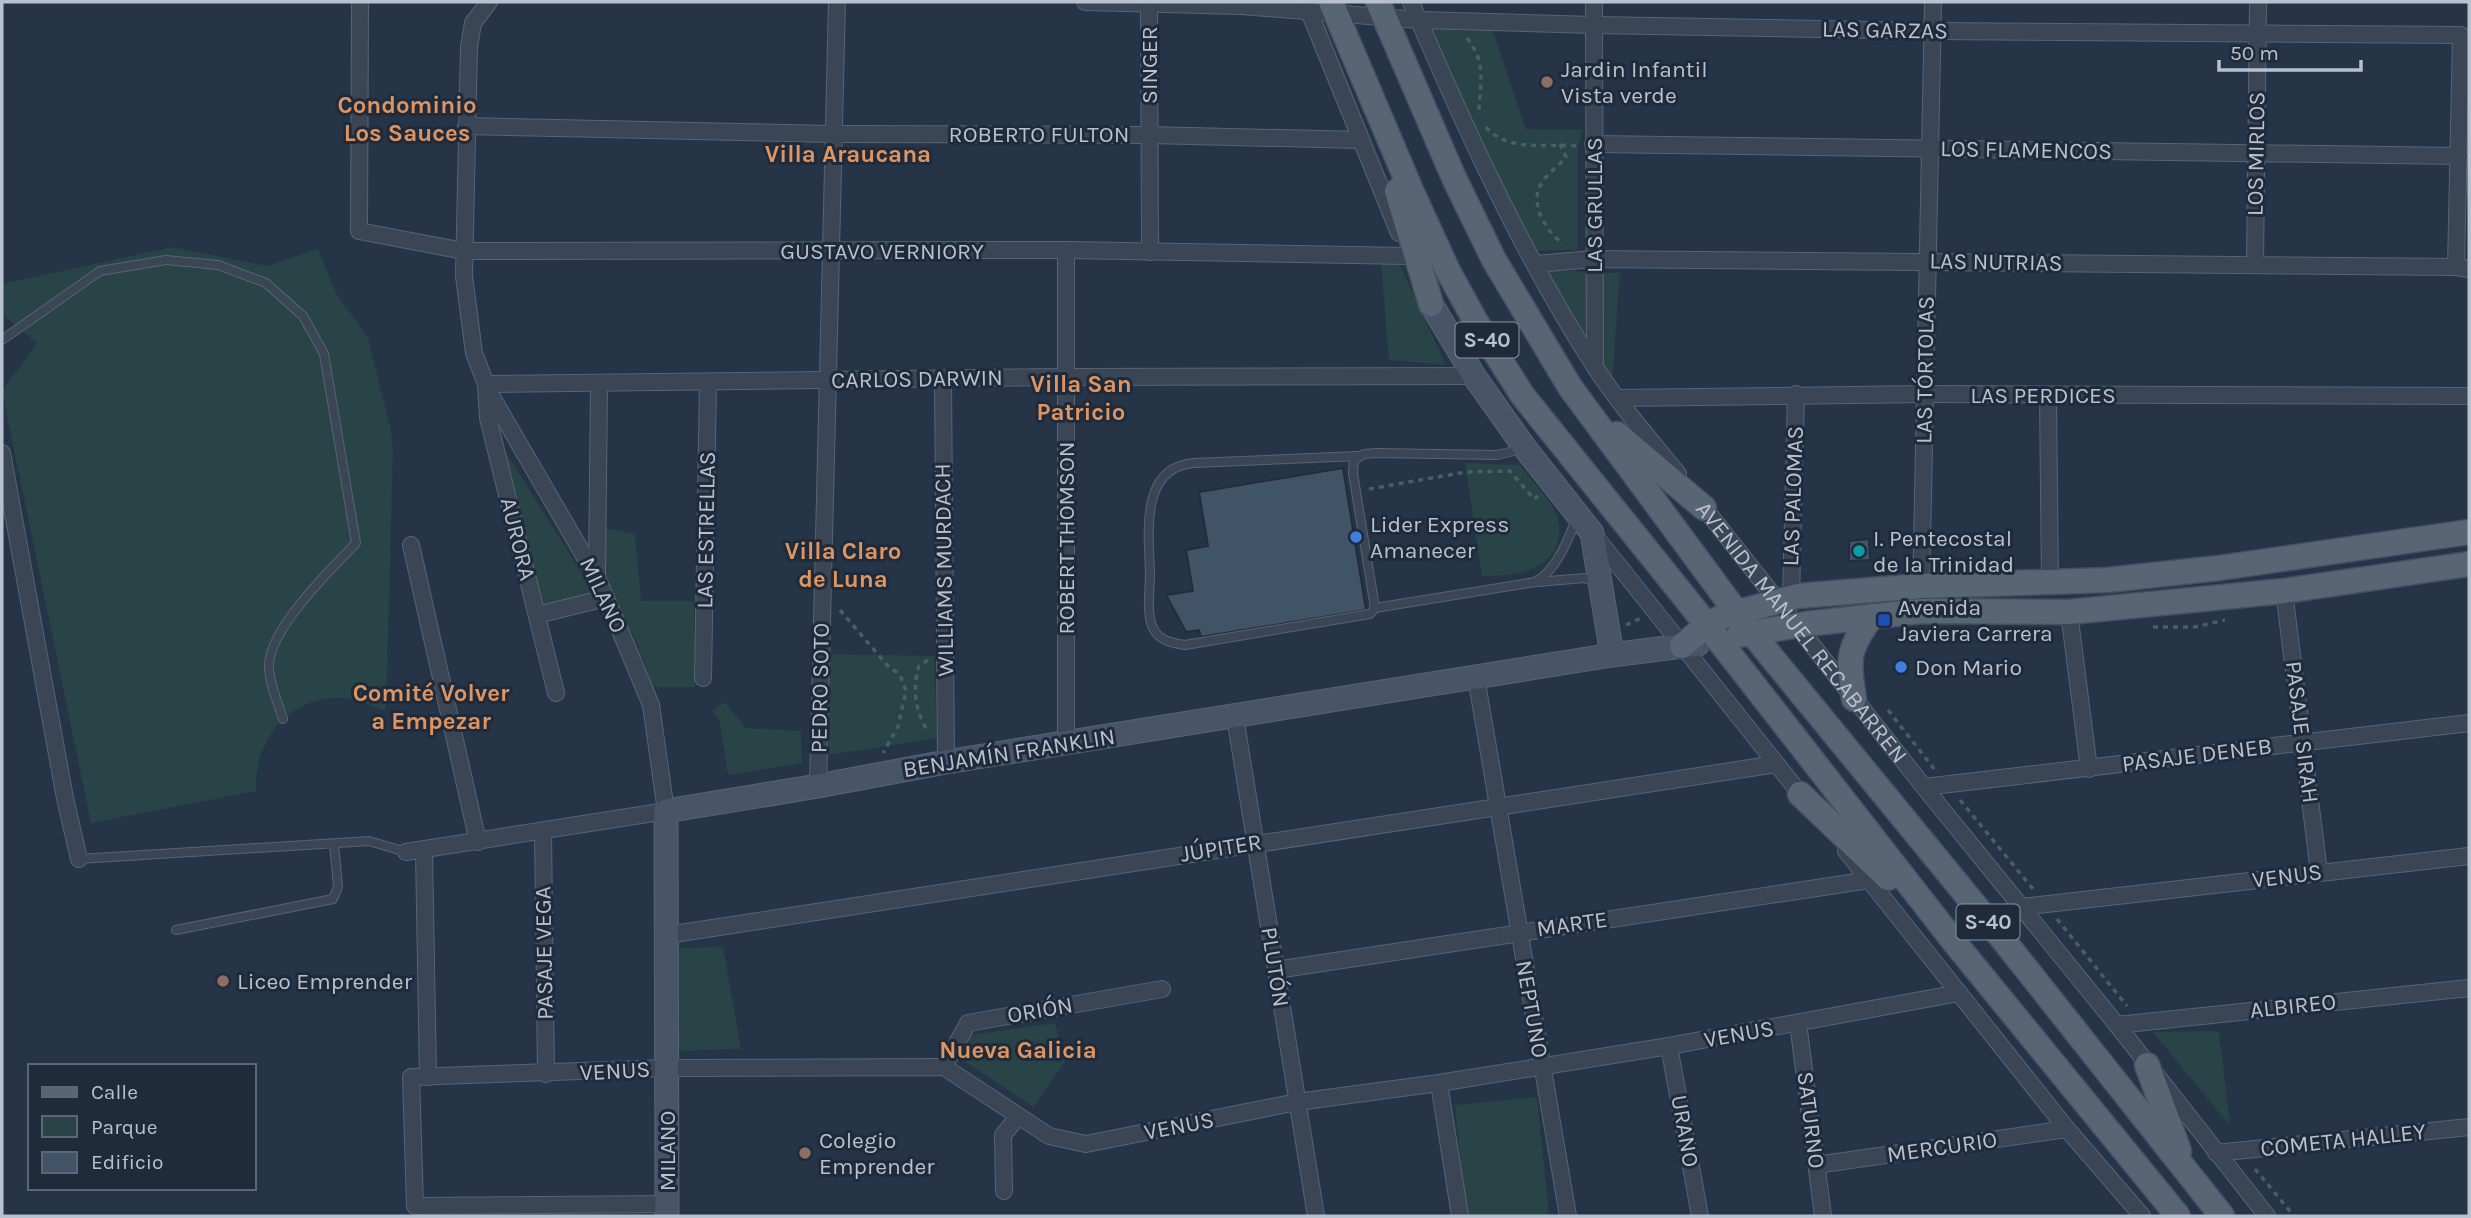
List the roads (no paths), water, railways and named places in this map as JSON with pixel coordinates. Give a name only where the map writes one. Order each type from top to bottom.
[{"type":"main road","name":"S-40","points":[[1320,7],[1375,105],[1448,271],[1503,366],[1553,436],[1713,633],[1955,943],[2178,1216]]},
{"type":"main road","name":"AVENIDA MANUEL RECABARREN","points":[[1382,10],[1454,178],[1494,260],[1570,387],[1751,632],[2005,942],[2222,1216]]},
{"type":"main road","points":[[1375,105],[1391,170],[1431,304]]},
{"type":"main road","points":[[1570,387],[1608,426],[1704,508]]},
{"type":"main road","points":[[1713,633],[1735,611],[1784,600],[1921,586],[2050,584],[2165,575],[2469,532]]},
{"type":"main road","points":[[2258,562],[2276,576],[2284,591]]},
{"type":"main road","points":[[1682,646],[1713,633],[1751,632],[1872,616],[1921,611],[2069,612],[2284,591],[2469,564]]},
{"type":"main road","points":[[1854,699],[1849,665],[1856,638],[1872,616]]},
{"type":"main road","points":[[1800,794],[1955,943]]},
{"type":"main road","points":[[2147,1065],[2186,1171]]},
{"type":"main road","points":[[2124,1148],[2166,1216]]},
{"type":"street","name":"GUSTAVO VERNIORY","points":[[360,2],[359,230],[464,251],[1066,250],[1408,256]]},
{"type":"street","name":"MILANO","points":[[489,2],[480,12],[470,35],[464,251],[469,327],[474,354],[486,384],[597,578],[651,705],[666,811],[667,1210]]},
{"type":"street","name":"PEDRO SOTO","points":[[818,786],[837,2]]},
{"type":"street","name":"LAS GARZAS","points":[[1085,2],[1241,4],[1382,10],[1419,20],[1451,22],[1932,31],[2461,34],[2459,156]]},
{"type":"street","name":"AVENIDA MANUEL RECABARREN","points":[[1411,2],[1491,182],[1535,264],[1617,398],[1704,508],[1784,600],[1795,625],[2267,1216]]},
{"type":"street","name":"LAS GRULLAS","points":[[1594,2],[1589,259],[1595,366]]},
{"type":"street","name":"LAS TÓRTOLAS","points":[[1921,611],[1933,2]]},
{"type":"street","name":"LOS MIRLOS","points":[[2255,265],[2258,2]]},
{"type":"street","name":"SINGER","points":[[1150,252],[1149,135],[1158,3]]},
{"type":"street","points":[[1320,7],[1361,140],[1408,256],[1431,304],[1474,376],[1525,448],[1682,646],[2067,1129],[2142,1216]]},
{"type":"street","name":"ROBERTO FULTON","points":[[466,127],[1361,140]]},
{"type":"street","name":"LOS FLAMENCOS","points":[[1593,144],[2459,156]]},
{"type":"street","points":[[2459,156],[2463,268]]},
{"type":"street","name":"ROBERT THOMSON","points":[[1066,250],[1066,743]]},
{"type":"street","name":"LAS NUTRIAS","points":[[1535,264],[1589,259],[2463,268]]},
{"type":"street","name":"CARLOS DARWIN","points":[[486,384],[1066,377],[1474,376]]},
{"type":"street","name":"WILLIAMS MURDACH","points":[[943,379],[946,761]]},
{"type":"street","name":"LAS ESTRELLAS","points":[[703,678],[708,382]]},
{"type":"street","name":"AURORA","points":[[486,384],[488,418],[556,693]]},
{"type":"street","points":[[597,578],[599,384]]},
{"type":"street","name":"LAS PERDICES","points":[[1617,398],[1796,394],[2469,396]]},
{"type":"street","name":"LAS PALOMAS","points":[[1784,600],[1796,394]]},
{"type":"street","points":[[2048,395],[2050,584]]},
{"type":"street","points":[[2,453],[65,798],[79,859]]},
{"type":"street","points":[[1585,524],[1600,583],[1612,655]]},
{"type":"street","points":[[411,545],[478,842]]},
{"type":"street","name":"PASAJE SIRAH","points":[[2284,591],[2319,872]]},
{"type":"street","points":[[537,615],[606,598]]},
{"type":"street","points":[[2069,612],[2089,769]]},
{"type":"street","name":"BENJAMÍN FRANKLIN","points":[[406,852],[818,786],[946,761],[1682,646]]},
{"type":"street","name":"NEPTUNO","points":[[1476,677],[1568,1216]]},
{"type":"street","name":"PLUTÓN","points":[[1236,717],[1316,1216]]},
{"type":"street","name":"PASAJE DENEB","points":[[1924,787],[2469,723]]},
{"type":"street","name":"JÚPITER","points":[[667,934],[1776,764]]},
{"type":"street","name":"PASAJE VEGA","points":[[543,832],[546,1074]]},
{"type":"street","points":[[424,850],[415,1206],[667,1210]]},
{"type":"street","name":"VENUS","points":[[2021,907],[2469,856]]},
{"type":"street","name":"MARTE","points":[[1276,970],[1869,880]]},
{"type":"street","name":"ALBIREO","points":[[2117,1025],[2469,988]]},
{"type":"street","name":"ORIÓN","points":[[944,1067],[968,1023],[1162,989]]},
{"type":"street","name":"VENUS","points":[[420,1077],[667,1068],[944,1067],[1049,1136],[1086,1144],[1297,1102],[1439,1083],[1669,1046],[1959,993]]},
{"type":"street","name":"SATURNO","points":[[1798,1023],[1823,1216]]},
{"type":"street","name":"URANO","points":[[1669,1046],[1700,1216]]},
{"type":"street","points":[[1439,1083],[1460,1216]]},
{"type":"street","points":[[1004,1191],[1003,1135],[1018,1117]]},
{"type":"street","name":"COMETA HALLEY","points":[[2216,1153],[2469,1127]]},
{"type":"street","name":"MERCURIO","points":[[1816,1165],[2067,1129]]},
{"type":"lane","points":[[2,340],[100,271],[166,260],[218,265],[266,283],[303,316],[324,354],[356,543],[318,582],[278,635],[268,665],[283,719]]},
{"type":"lane","points":[[1525,448],[1497,455],[1376,453],[1177,466],[1160,480],[1150,509],[1153,628],[1161,638],[1173,644],[1185,645],[1370,614],[1375,608],[1535,582],[1584,578],[1600,583]]},
{"type":"lane","points":[[1358,456],[1353,466],[1375,608]]},
{"type":"lane","points":[[1535,582],[1548,574],[1585,524]]},
{"type":"lane","points":[[79,859],[369,841],[406,852]]},
{"type":"lane","points":[[176,930],[332,899],[338,887],[334,844]]},
{"type":"place","name":"Jardin Infantil Vista verde","points":[[1547,82]]},
{"type":"place","name":"Lider Express Amanecer","points":[[1356,537]]},
{"type":"place","name":"I. Pentecostal de la Trinidad","points":[[1859,551]]},
{"type":"place","name":"Avenida Javiera Carrera","points":[[1884,620]]},
{"type":"place","name":"Don Mario","points":[[1901,667]]},
{"type":"place","name":"Liceo Emprender","points":[[223,981]]},
{"type":"place","name":"Colegio Emprender","points":[[805,1153]]},
{"type":"district","name":"Condominio Los Sauces","points":[[407,119]]},
{"type":"district","name":"Villa Araucana","points":[[848,154]]},
{"type":"district","name":"Villa San Patricio","points":[[1081,398]]},
{"type":"district","name":"Villa Claro de Luna","points":[[843,565]]},
{"type":"district","name":"Comité Volver a Empezar","points":[[431,707]]},
{"type":"district","name":"Nueva Galicia","points":[[1018,1050]]}]
